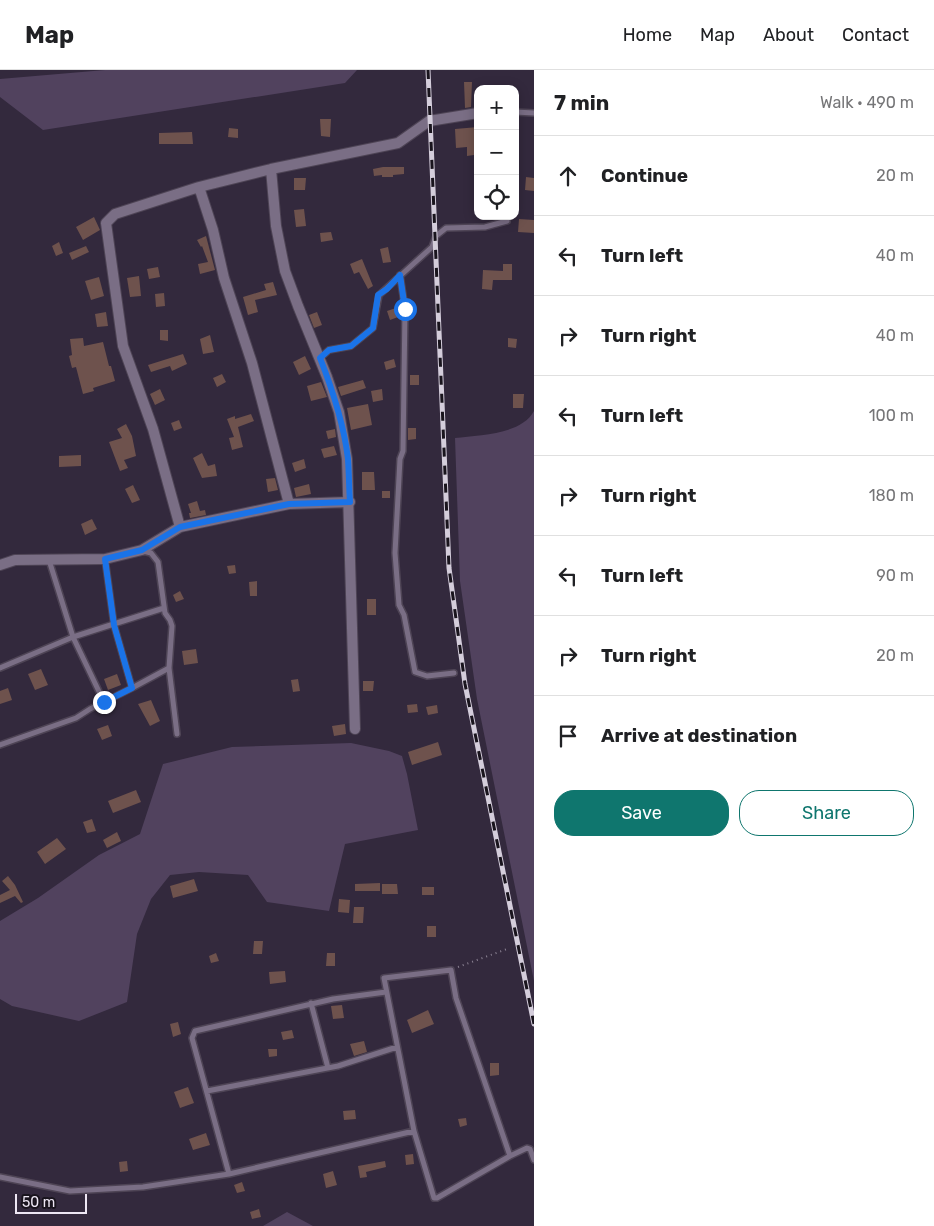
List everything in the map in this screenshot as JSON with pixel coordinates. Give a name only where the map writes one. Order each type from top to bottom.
[{"type":"street","points":[[180,527],[153,428],[123,346],[106,222],[115,214],[199,187],[271,169],[398,143],[429,121],[474,114]]},
{"type":"street","points":[[271,169],[276,226],[286,270],[336,404],[344,433],[348,459],[355,729]]},
{"type":"street","points":[[199,187],[213,230],[224,278],[252,363],[289,504]]},
{"type":"street","points":[[0,565],[16,560],[105,559],[142,550],[180,527],[289,504],[350,502]]},
{"type":"lane","points":[[519,112],[534,113]]},
{"type":"lane","points":[[320,358],[329,350],[351,346],[373,328],[378,295],[432,247],[436,236],[446,228],[485,227],[507,221]]},
{"type":"lane","points":[[400,275],[405,309],[405,327],[403,451],[400,459],[395,553],[399,603],[404,616],[416,672],[427,676],[454,673]]},
{"type":"lane","points":[[142,550],[151,553],[158,562],[164,608],[172,626],[170,668],[178,734]]},
{"type":"lane","points":[[105,559],[114,625],[132,688]]},
{"type":"lane","points":[[49,560],[73,637],[104,702]]},
{"type":"lane","points":[[0,668],[73,637],[164,608]]},
{"type":"lane","points":[[0,746],[76,718],[170,668]]},
{"type":"lane","points":[[510,1156],[456,998],[451,970],[384,978],[383,981],[414,1131],[434,1198],[528,1148],[534,1160]]},
{"type":"lane","points":[[229,1174],[192,1038],[195,1032],[311,1003],[386,992]]},
{"type":"lane","points":[[311,1003],[328,1068]]},
{"type":"lane","points":[[207,1091],[328,1068],[397,1047]]},
{"type":"lane","points":[[0,1177],[70,1191],[144,1187],[229,1174],[414,1131]]},
{"type":"path","points":[[451,970],[506,949]]},
{"type":"shaded area","points":[[105,70],[357,70],[345,83],[43,130],[0,97],[0,79]]},
{"type":"shaded area","points":[[534,411],[534,981],[477,699],[460,581],[455,438],[510,429],[528,419]]},
{"type":"shaded area","points":[[351,743],[389,751],[402,756],[418,830],[345,844],[329,911],[267,902],[248,875],[199,872],[170,875],[151,899],[137,934],[127,1002],[79,1021],[12,1006],[0,999],[0,921],[38,898],[99,855],[140,834],[163,764],[232,747]]},
{"type":"shaded area","points":[[287,1212],[313,1226],[263,1226]]},
{"type":"building","points":[[464,82],[472,82],[471,107],[465,108]]},
{"type":"building","points":[[320,119],[331,119],[330,137],[321,136]]},
{"type":"building","points":[[474,127],[474,155],[467,156],[467,147],[456,148],[455,129]]},
{"type":"building","points":[[229,128],[238,129],[238,138],[228,137]]},
{"type":"building","points":[[192,132],[193,144],[159,144],[159,133]]},
{"type":"building","points":[[404,167],[404,174],[393,175],[393,177],[374,176],[373,169]]},
{"type":"building","points":[[526,177],[534,178],[534,191],[525,190]]},
{"type":"building","points":[[294,178],[306,178],[305,190],[294,190]]},
{"type":"building","points":[[304,209],[306,226],[296,227],[294,210]]},
{"type":"building","points":[[94,217],[100,230],[83,240],[76,227]]},
{"type":"building","points":[[519,219],[534,220],[534,233],[518,232]]},
{"type":"building","points":[[331,232],[333,240],[321,242],[320,233]]},
{"type":"building","points":[[206,236],[215,270],[200,274],[198,264],[208,262],[202,246],[197,240]]},
{"type":"building","points":[[59,242],[63,253],[56,256],[52,246]]},
{"type":"building","points":[[86,246],[89,252],[72,260],[69,253]]},
{"type":"building","points":[[388,247],[391,262],[383,263],[380,249]]},
{"type":"building","points":[[362,259],[373,286],[368,289],[359,272],[354,274],[350,264]]},
{"type":"building","points":[[503,264],[512,264],[512,280],[493,280],[492,290],[482,289],[483,270],[503,271]]},
{"type":"building","points":[[158,267],[160,277],[149,279],[147,269]]},
{"type":"building","points":[[139,276],[141,296],[130,297],[127,278]]},
{"type":"building","points":[[99,277],[104,296],[91,300],[85,281]]},
{"type":"building","points":[[273,282],[277,295],[255,300],[258,312],[248,315],[243,297],[266,290],[264,284]]},
{"type":"building","points":[[164,293],[165,306],[156,307],[155,294]]},
{"type":"building","points":[[396,308],[398,317],[390,320],[387,311]]},
{"type":"building","points":[[106,312],[108,326],[97,327],[95,314]]},
{"type":"building","points":[[317,312],[322,325],[314,328],[309,315]]},
{"type":"building","points":[[160,330],[168,330],[168,341],[160,340]]},
{"type":"building","points":[[210,335],[214,352],[203,354],[200,339]]},
{"type":"building","points":[[83,338],[84,346],[103,342],[115,381],[93,388],[94,391],[83,394],[76,367],[72,368],[69,356],[72,355],[70,339]]},
{"type":"building","points":[[508,338],[517,339],[516,348],[508,347]]},
{"type":"building","points":[[183,354],[187,364],[172,371],[170,366],[151,372],[148,365]]},
{"type":"building","points":[[305,356],[311,369],[299,375],[293,362]]},
{"type":"building","points":[[394,359],[396,367],[386,370],[384,362]]},
{"type":"building","points":[[222,374],[226,382],[217,387],[213,378]]},
{"type":"building","points":[[410,375],[419,375],[419,385],[410,385]]},
{"type":"building","points":[[363,380],[366,388],[341,396],[338,387]]},
{"type":"building","points":[[321,382],[327,397],[311,401],[307,386]]},
{"type":"building","points":[[160,389],[165,400],[155,405],[150,394]]},
{"type":"building","points":[[382,389],[383,400],[373,402],[371,391]]},
{"type":"building","points":[[513,394],[524,394],[523,408],[513,408]]},
{"type":"building","points":[[368,404],[372,425],[351,430],[347,408]]},
{"type":"building","points":[[251,414],[254,421],[238,427],[243,447],[232,450],[229,438],[234,437],[227,419],[235,416],[235,419]]},
{"type":"building","points":[[179,420],[182,428],[174,431],[171,423]]},
{"type":"building","points":[[126,424],[132,436],[136,456],[124,460],[128,468],[120,471],[109,442],[122,438],[117,429]]},
{"type":"building","points":[[408,428],[416,428],[416,439],[408,440]]},
{"type":"building","points":[[335,429],[336,437],[328,439],[326,431]]},
{"type":"building","points":[[334,446],[337,455],[324,458],[321,449]]},
{"type":"building","points":[[202,453],[208,466],[215,464],[217,476],[202,478],[193,458]]},
{"type":"building","points":[[81,455],[81,466],[59,467],[59,456]]},
{"type":"building","points":[[304,459],[306,468],[295,472],[292,463]]},
{"type":"building","points":[[362,472],[374,472],[375,490],[362,490]]},
{"type":"building","points":[[275,478],[278,490],[268,492],[266,479]]},
{"type":"building","points":[[309,484],[311,494],[296,497],[294,488]]},
{"type":"building","points":[[133,485],[140,500],[132,503],[125,489]]},
{"type":"building","points":[[382,491],[390,491],[390,498],[382,498]]},
{"type":"building","points":[[197,501],[200,511],[205,510],[206,515],[190,518],[189,513],[191,513],[188,504]]},
{"type":"building","points":[[92,519],[97,529],[85,535],[81,524]]},
{"type":"building","points":[[235,565],[236,573],[229,574],[227,566]]},
{"type":"building","points":[[257,581],[257,596],[250,596],[249,582]]},
{"type":"building","points":[[180,591],[184,599],[176,602],[173,595]]},
{"type":"building","points":[[367,599],[376,599],[376,615],[367,615]]},
{"type":"building","points":[[196,649],[198,663],[184,665],[182,651]]},
{"type":"building","points":[[41,669],[48,685],[35,690],[28,674]]},
{"type":"building","points":[[117,674],[121,685],[108,690],[104,679]]},
{"type":"building","points":[[298,679],[300,691],[293,692],[291,680]]},
{"type":"building","points":[[363,681],[374,681],[373,691],[363,691]]},
{"type":"building","points":[[8,688],[12,700],[0,704],[0,691]]},
{"type":"building","points":[[151,700],[160,721],[150,726],[138,704]]},
{"type":"building","points":[[417,704],[418,712],[408,713],[407,705]]},
{"type":"building","points":[[437,705],[438,713],[428,715],[426,707]]},
{"type":"building","points":[[345,724],[346,734],[334,736],[332,726]]},
{"type":"building","points":[[108,725],[112,736],[102,740],[97,729]]},
{"type":"building","points":[[438,742],[442,755],[412,765],[408,752]]},
{"type":"building","points":[[136,790],[141,802],[113,813],[108,801]]},
{"type":"building","points":[[92,819],[96,831],[87,833],[83,822]]},
{"type":"building","points":[[117,832],[121,841],[107,848],[103,840]]},
{"type":"building","points":[[57,838],[66,849],[45,864],[37,852]]},
{"type":"building","points":[[8,876],[15,885],[23,902],[21,903],[15,896],[0,903],[0,895],[10,890],[2,881]]},
{"type":"building","points":[[194,879],[198,891],[173,898],[170,886]]},
{"type":"building","points":[[380,883],[380,891],[355,891],[355,884]]},
{"type":"building","points":[[382,884],[397,884],[398,894],[382,894]]},
{"type":"building","points":[[422,887],[434,887],[434,895],[422,895]]},
{"type":"building","points":[[339,899],[350,900],[349,913],[338,912]]},
{"type":"building","points":[[354,907],[364,907],[363,923],[353,923]]},
{"type":"building","points":[[427,926],[436,926],[436,937],[427,937]]},
{"type":"building","points":[[254,941],[263,941],[262,954],[253,954]]},
{"type":"building","points":[[216,953],[219,961],[211,963],[209,956]]},
{"type":"building","points":[[327,953],[335,953],[335,966],[326,966]]},
{"type":"building","points":[[285,971],[286,982],[270,984],[269,972]]},
{"type":"building","points":[[342,1005],[344,1018],[333,1019],[331,1006]]},
{"type":"building","points":[[428,1010],[434,1024],[412,1033],[407,1020]]},
{"type":"building","points":[[178,1022],[181,1034],[173,1037],[170,1024]]},
{"type":"building","points":[[292,1030],[294,1038],[283,1040],[281,1032]]},
{"type":"building","points":[[364,1041],[367,1052],[354,1056],[350,1044]]},
{"type":"building","points":[[268,1049],[277,1049],[277,1056],[269,1057]]},
{"type":"building","points":[[490,1063],[499,1063],[499,1075],[490,1076]]},
{"type":"building","points":[[188,1087],[194,1103],[180,1108],[174,1092]]},
{"type":"building","points":[[355,1110],[356,1119],[344,1120],[343,1111]]},
{"type":"building","points":[[466,1118],[467,1125],[460,1127],[458,1119]]},
{"type":"building","points":[[206,1133],[210,1145],[193,1150],[189,1139]]},
{"type":"building","points":[[413,1154],[414,1164],[406,1165],[405,1155]]},
{"type":"building","points":[[127,1161],[128,1171],[120,1172],[119,1162]]},
{"type":"building","points":[[385,1161],[386,1167],[366,1172],[367,1177],[360,1178],[358,1166]]},
{"type":"building","points":[[333,1171],[337,1185],[326,1188],[323,1174]]},
{"type":"building","points":[[242,1182],[245,1191],[237,1193],[234,1185]]},
{"type":"building","points":[[259,1209],[261,1217],[252,1219],[250,1212]]},
{"type":"railway","points":[[428,70],[449,568],[465,684],[534,1024]]},
{"type":"route","points":[[104,702],[132,688],[114,625],[105,559],[142,550],[180,527],[289,504],[350,502],[348,459],[344,433],[339,412],[320,358],[329,350],[351,346],[373,328],[378,295],[387,289],[400,275],[405,309]]}]
